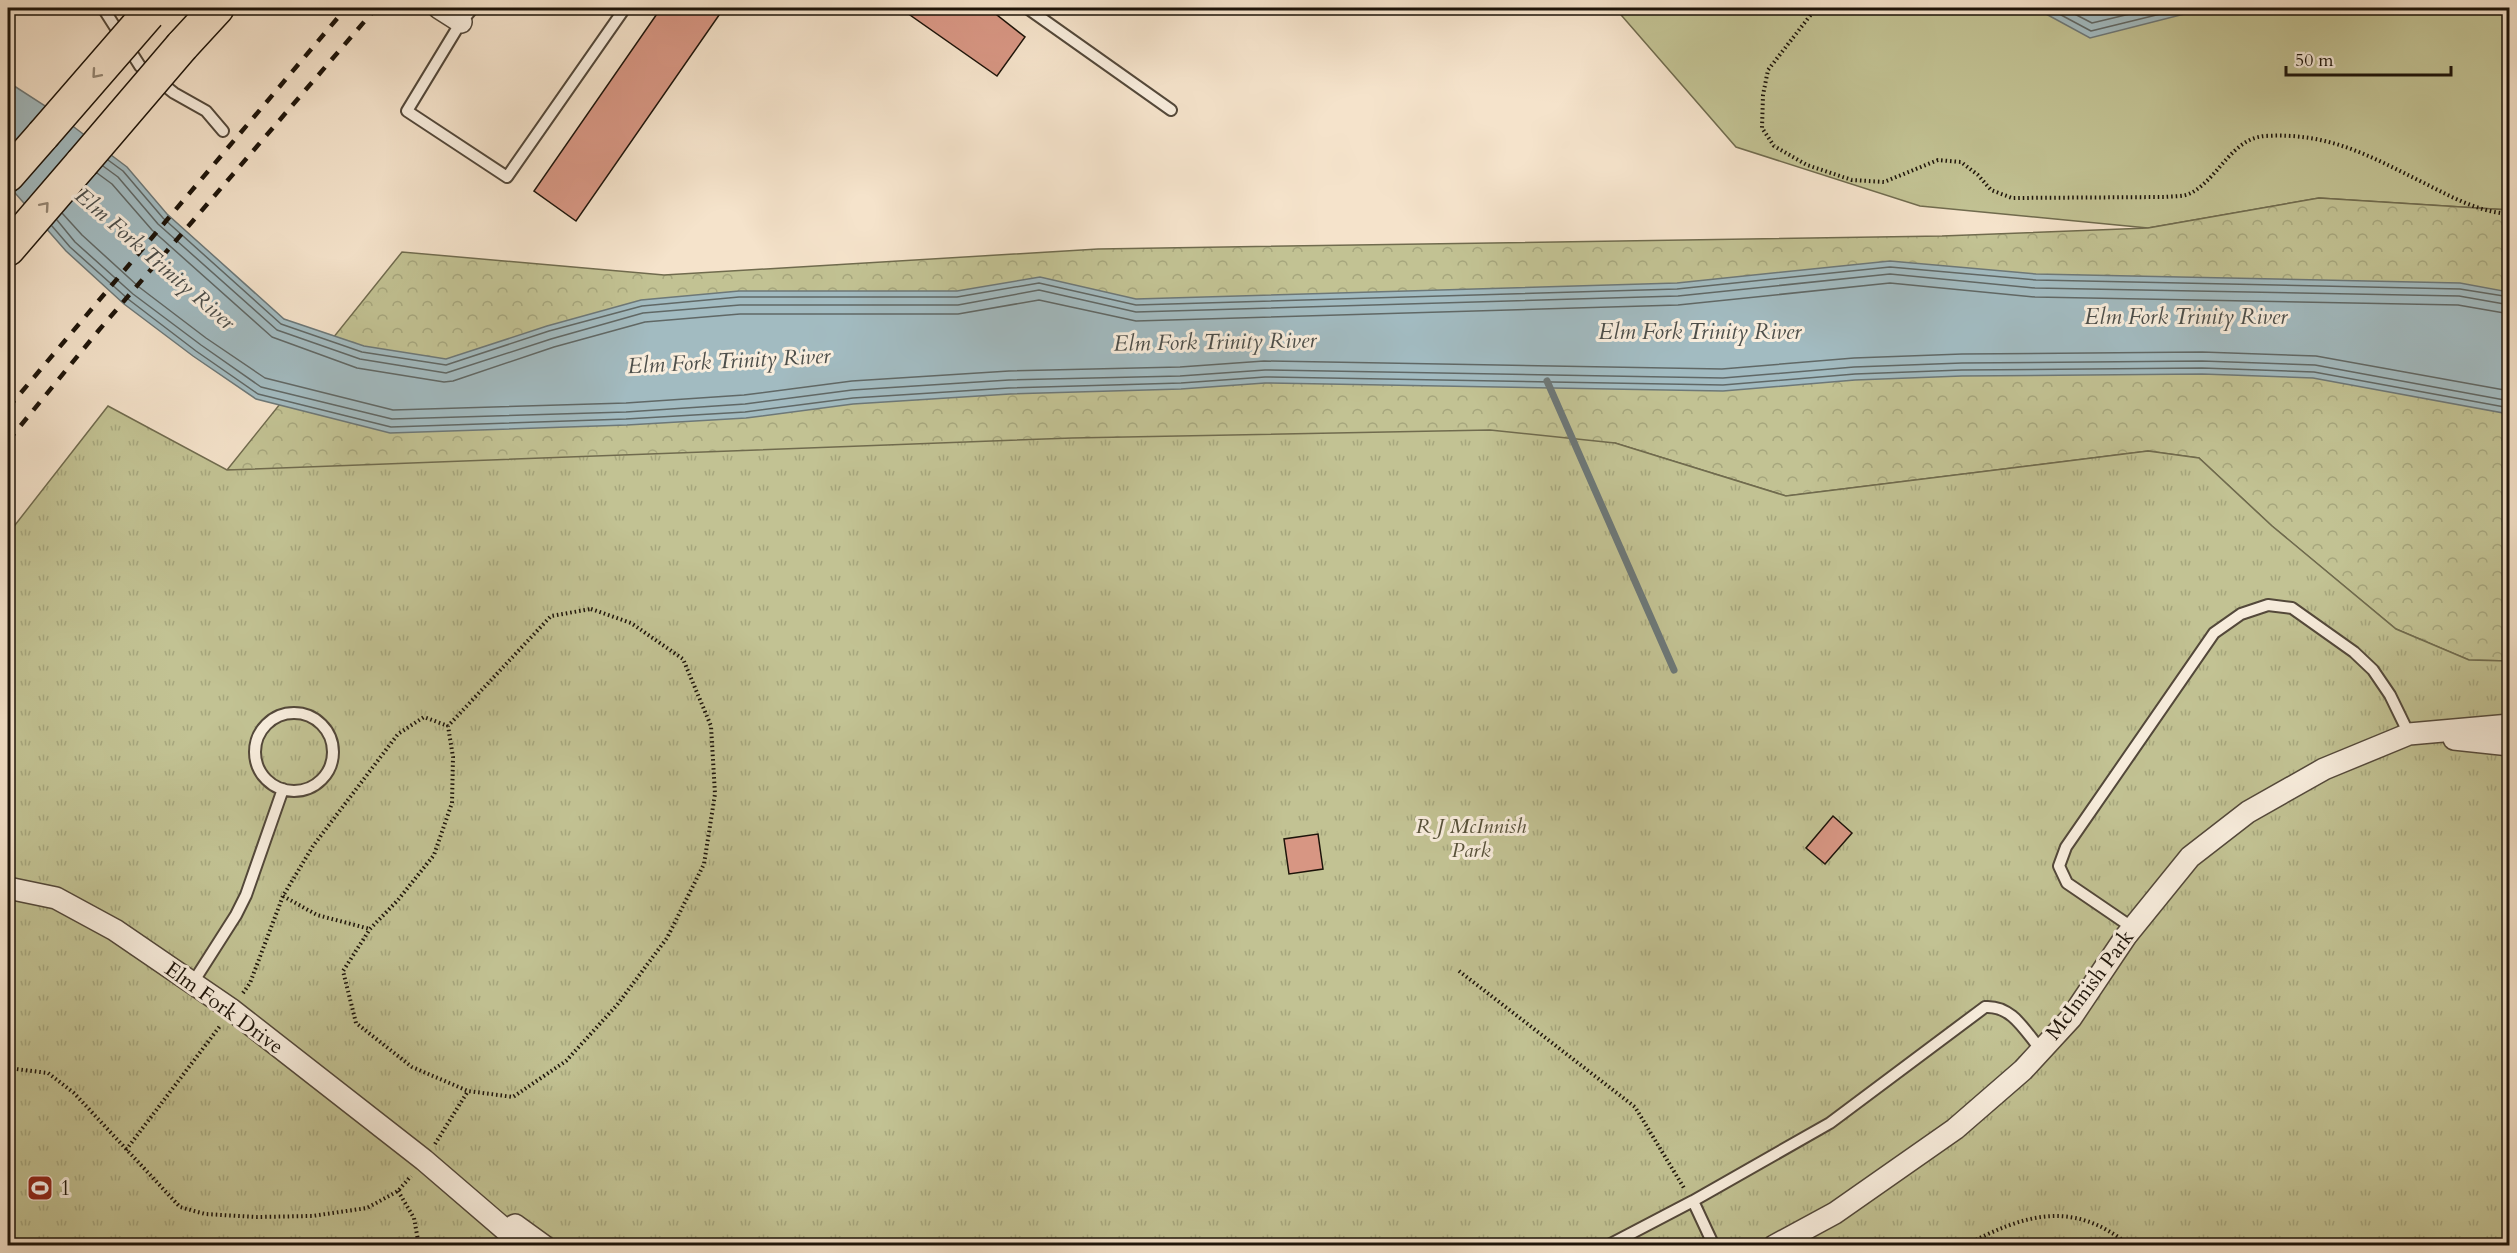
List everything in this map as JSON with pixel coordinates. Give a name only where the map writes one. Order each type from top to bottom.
[{"type":"main road","points":[[8,249],[217,8]]},
{"type":"main road","points":[[8,176],[151,11]]},
{"type":"street","points":[[439,8],[467,15]]},
{"type":"street","name":"McInnish Park","points":[[1774,1245],[1835,1213],[1955,1129],[2022,1070],[2071,1018],[2133,928],[2190,857],[2248,812],[2324,770],[2409,734],[2510,724]]},
{"type":"street","name":"McInnish Park","points":[[2409,734],[2510,745]]},
{"type":"street","name":"Elm Fork Drive","points":[[8,888],[56,898],[115,930],[232,1010],[424,1160],[524,1245]]},
{"type":"street","name":"Elm Fork Drive","points":[[424,1160],[544,1245]]},
{"type":"lane","points":[[103,8],[140,66],[174,93],[206,111],[223,130]]},
{"type":"lane","points":[[467,15],[406,111],[507,177],[625,8]]},
{"type":"lane","points":[[1027,8],[1171,110]]},
{"type":"lane","points":[[2133,928],[2067,883],[2059,866],[2066,847],[2214,633],[2241,614],[2268,605],[2292,608],[2354,652],[2373,670],[2390,694],[2409,734]]},
{"type":"lane","points":[[304,715],[316,719],[331,738],[333,751],[331,765],[325,777],[315,786],[302,791],[283,789],[265,779],[258,767],[255,754],[256,742],[261,731],[280,716],[304,715]]},
{"type":"lane","points":[[192,984],[236,915],[246,895],[283,789]]},
{"type":"lane","points":[[1607,1245],[1692,1201],[1830,1123],[1985,1007],[1997,1006],[2009,1012],[2041,1050]]},
{"type":"lane","points":[[1692,1201],[1714,1245]]},
{"type":"path","points":[[1816,8],[1768,70],[1763,95],[1762,128],[1774,146],[1807,165],[1852,180],[1884,182],[1938,160],[1961,162],[1978,175],[1991,190],[2012,198],[2189,195],[2213,177],[2236,147],[2261,136],[2295,135],[2326,140],[2350,148],[2459,202],[2510,214]]},
{"type":"path","points":[[591,609],[631,623],[682,659],[711,726],[715,794],[704,864],[667,938],[617,1005],[566,1061],[513,1097],[468,1091],[412,1067],[356,1023],[343,971],[370,929],[398,900],[434,855],[452,803],[453,757],[448,726],[551,616],[591,609]]},
{"type":"path","points":[[126,1150],[250,983],[283,896],[313,846],[398,734],[424,717],[448,726]]},
{"type":"path","points":[[283,896],[317,915],[370,929]]},
{"type":"path","points":[[1459,971],[1635,1107],[1692,1201]]},
{"type":"path","points":[[8,1068],[48,1073],[74,1094],[180,1207],[205,1214],[257,1217],[312,1216],[367,1208],[398,1191],[424,1160],[468,1091]]},
{"type":"path","points":[[398,1191],[414,1218],[419,1245]]},
{"type":"path","points":[[1964,1245],[2018,1220],[2040,1216],[2062,1216],[2084,1220],[2104,1228],[2130,1245]]},
{"type":"green space","points":[[1615,8],[2509,8],[2509,210],[2319,198],[2148,228],[1920,206],[1736,147]]},
{"type":"green space","points":[[2319,198],[2509,210],[2509,661],[2469,660],[2396,629],[2272,526],[2199,458],[2148,451],[1786,496],[1615,443],[227,470],[402,252],[664,275],[1098,249],[1942,236],[2148,228]]},
{"type":"green space","name":"R J McInnish Park","points":[[108,406],[227,470],[1072,438],[1490,430],[1615,443],[1786,496],[2148,451],[2199,458],[2272,526],[2396,629],[2469,660],[2509,661],[2509,1245],[8,1245],[8,534]]},
{"type":"water","points":[[2035,8],[2208,8],[2090,38]]},
{"type":"water","name":"Elm Fork Trinity River","points":[[8,82],[50,109],[127,167],[167,214],[284,319],[364,346],[446,359],[547,326],[641,300],[739,291],[957,291],[1040,277],[1136,299],[1677,283],[1890,261],[2036,274],[2460,283],[2509,292],[2509,414],[2313,378],[2202,374],[1962,376],[1855,380],[1723,391],[1265,383],[1181,389],[1010,394],[853,404],[746,418],[627,425],[390,433],[256,399],[193,356],[124,304],[66,251],[8,185]]},
{"type":"building","points":[[661,8],[724,8],[576,221],[534,191]]},
{"type":"building","points":[[900,8],[988,8],[1025,37],[997,76]]},
{"type":"building","points":[[1833,816],[1852,833],[1825,864],[1806,848]]},
{"type":"building","points":[[1318,834],[1323,869],[1289,874],[1284,839]]},
{"type":"waterway","points":[[1547,381],[1674,670]]},
{"type":"railway","points":[[8,408],[346,8]]},
{"type":"railway","points":[[8,441],[99,330],[376,8]]},
{"type":"place","name":"1","points":[[40,1188]]}]
